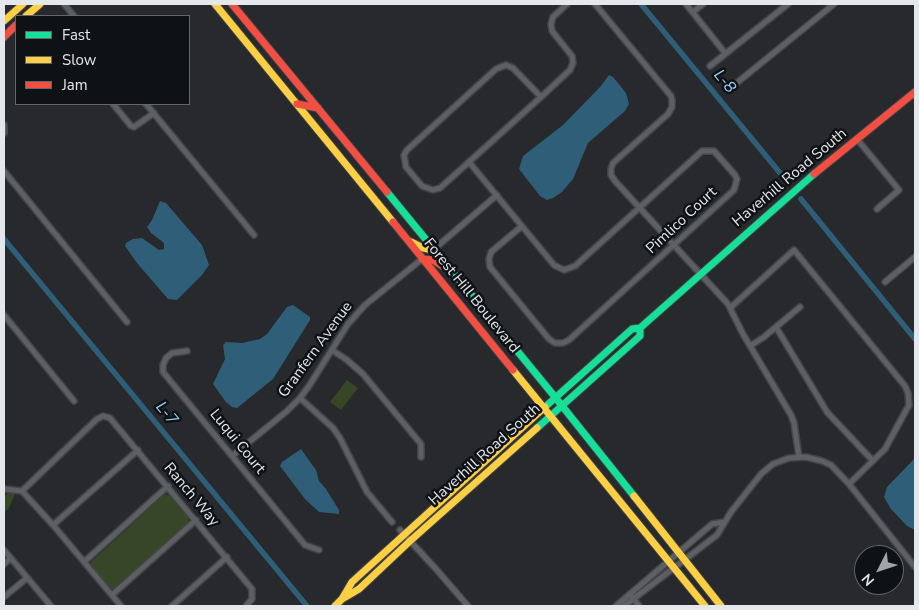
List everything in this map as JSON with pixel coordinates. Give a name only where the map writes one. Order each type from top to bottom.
[{"type":"main road","points":[[4,21],[23,4]]},
{"type":"main road","points":[[27,15],[40,4]]},
{"type":"main road","name":"Forest Hill Boulevard","points":[[215,4],[705,606]]},
{"type":"main road","name":"Forest Hill Boulevard","points":[[232,4],[556,398],[721,606]]},
{"type":"main road","points":[[4,37],[15,26]]},
{"type":"main road","points":[[233,26],[255,31]]},
{"type":"main road","name":"Haverhill Road South","points":[[405,536],[632,328],[640,328],[792,192],[915,92]]},
{"type":"main road","points":[[297,104],[318,108]]},
{"type":"main road","points":[[308,118],[330,123]]},
{"type":"main road","points":[[403,235],[416,245],[433,250]]},
{"type":"main road","points":[[422,259],[433,260],[453,274]]},
{"type":"main road","name":"Haverhill Road South","points":[[335,606],[342,599],[352,582],[562,406],[640,336],[640,328]]},
{"type":"street","points":[[64,4],[73,15]]},
{"type":"street","points":[[541,97],[513,68],[506,65],[496,69],[407,150],[404,155],[406,167],[422,186],[433,190],[440,188],[541,97],[572,67],[572,56],[551,28],[553,17],[567,4]]},
{"type":"street","points":[[595,4],[666,90],[672,100],[670,111],[613,163],[611,175],[614,181],[675,245],[730,308],[793,419],[799,457]]},
{"type":"street","points":[[686,4],[726,53]]},
{"type":"street","points":[[693,12],[703,4]]},
{"type":"street","points":[[710,66],[788,4]]},
{"type":"street","points":[[728,90],[834,4]]},
{"type":"street","points":[[114,105],[131,126],[134,127],[154,113]]},
{"type":"street","points":[[147,105],[254,235]]},
{"type":"street","points":[[4,125],[4,133]]},
{"type":"street","points":[[857,139],[899,190],[877,209]]},
{"type":"street","name":"Pimlico Court","points":[[469,162],[497,195],[522,226],[554,266],[568,270],[575,266],[702,151],[714,151],[736,175],[734,190],[569,340],[559,344],[549,339],[492,270],[489,263],[491,252],[522,226]]},
{"type":"street","points":[[4,171],[127,322]]},
{"type":"street","points":[[433,250],[497,195]]},
{"type":"street","points":[[730,308],[794,250],[905,386],[908,393],[908,408],[885,449],[849,484]]},
{"type":"street","points":[[885,282],[915,257]]},
{"type":"street","name":"Granfern Avenue","points":[[232,456],[300,398],[348,324],[364,304],[422,259]]},
{"type":"street","points":[[750,346],[800,308]]},
{"type":"street","points":[[4,315],[74,401]]},
{"type":"street","points":[[776,327],[827,412],[873,461]]},
{"type":"street","points":[[332,350],[354,365],[363,374],[421,444],[421,457]]},
{"type":"street","name":"Luqui Court","points":[[187,351],[172,353],[166,358],[163,365],[164,372],[305,545],[319,550]]},
{"type":"street","points":[[300,398],[333,428],[367,492],[392,522]]},
{"type":"street","name":"Ranch Way","points":[[22,491],[97,419],[104,416],[110,418],[252,589],[254,596],[246,606]]},
{"type":"street","points":[[54,525],[138,450]]},
{"type":"street","points":[[616,606],[674,568],[717,534],[724,522],[767,468],[780,460],[799,457],[814,458],[831,465],[849,484],[915,566]]},
{"type":"street","points":[[84,562],[168,486]]},
{"type":"street","points":[[4,489],[22,491],[54,525],[121,606]]},
{"type":"street","points":[[112,595],[196,520]]},
{"type":"street","points":[[624,606],[668,560],[712,524],[724,522]]},
{"type":"street","points":[[405,536],[468,606]]},
{"type":"street","points":[[4,550],[51,606]]},
{"type":"street","points":[[172,606],[226,557]]},
{"type":"street","points":[[4,564],[11,558]]},
{"type":"street","points":[[4,597],[27,578]]},
{"type":"street","points":[[632,596],[639,606]]},
{"type":"green space","points":[[347,380],[358,388],[341,410],[330,402]]},
{"type":"green space","points":[[7,493],[15,494],[6,511],[4,510],[4,494],[7,495]]},
{"type":"green space","points":[[165,494],[171,496],[188,516],[188,523],[115,590],[109,590],[91,568],[91,562]]},
{"type":"water","points":[[609,75],[613,77],[626,93],[629,104],[625,111],[588,143],[573,179],[562,192],[547,200],[540,196],[519,169],[523,156],[563,125],[600,87]]},
{"type":"water","points":[[160,201],[166,203],[202,245],[209,265],[202,275],[177,300],[168,299],[125,246],[126,243],[133,239],[142,238],[159,250],[164,249],[164,243],[151,233],[147,227]]},
{"type":"water","points":[[293,305],[310,317],[310,320],[273,379],[237,408],[232,407],[213,384],[225,359],[223,345],[226,342],[242,343],[260,339],[267,334],[287,307]]},
{"type":"water","points":[[301,449],[316,470],[319,481],[339,510],[339,514],[319,512],[305,499],[280,466],[282,462]]},
{"type":"water","points":[[915,458],[915,530],[907,526],[891,509],[884,497],[887,487]]},
{"type":"waterway","name":"L-8","points":[[641,4],[785,179]]},
{"type":"waterway","name":"L-8","points":[[801,199],[915,339]]},
{"type":"waterway","name":"L-7","points":[[4,239],[307,606]]},
{"type":"traffic: fast","points":[[545,407],[632,329],[640,328],[814,174]]},
{"type":"traffic: fast","points":[[387,192],[634,496]]},
{"type":"traffic: fast","points":[[537,428],[640,336],[640,328]]},
{"type":"traffic: slow","points":[[4,21],[23,4]]},
{"type":"traffic: slow","points":[[27,15],[40,4]]},
{"type":"traffic: slow","points":[[215,4],[393,222]]},
{"type":"traffic: slow","points":[[411,242],[423,248],[433,250]]},
{"type":"traffic: slow","points":[[513,370],[705,606]]},
{"type":"traffic: slow","points":[[342,599],[352,582],[545,407]]},
{"type":"traffic: slow","points":[[335,606],[342,599],[359,589],[537,428]]},
{"type":"traffic: slow","points":[[634,496],[721,606]]},
{"type":"traffic: jam","points":[[232,4],[387,192]]},
{"type":"traffic: jam","points":[[4,37],[15,26]]},
{"type":"traffic: jam","points":[[814,174],[915,92]]},
{"type":"traffic: jam","points":[[297,104],[318,108]]},
{"type":"traffic: jam","points":[[393,222],[513,370]]},
{"type":"traffic: jam","points":[[422,259],[433,260],[444,267]]}]
